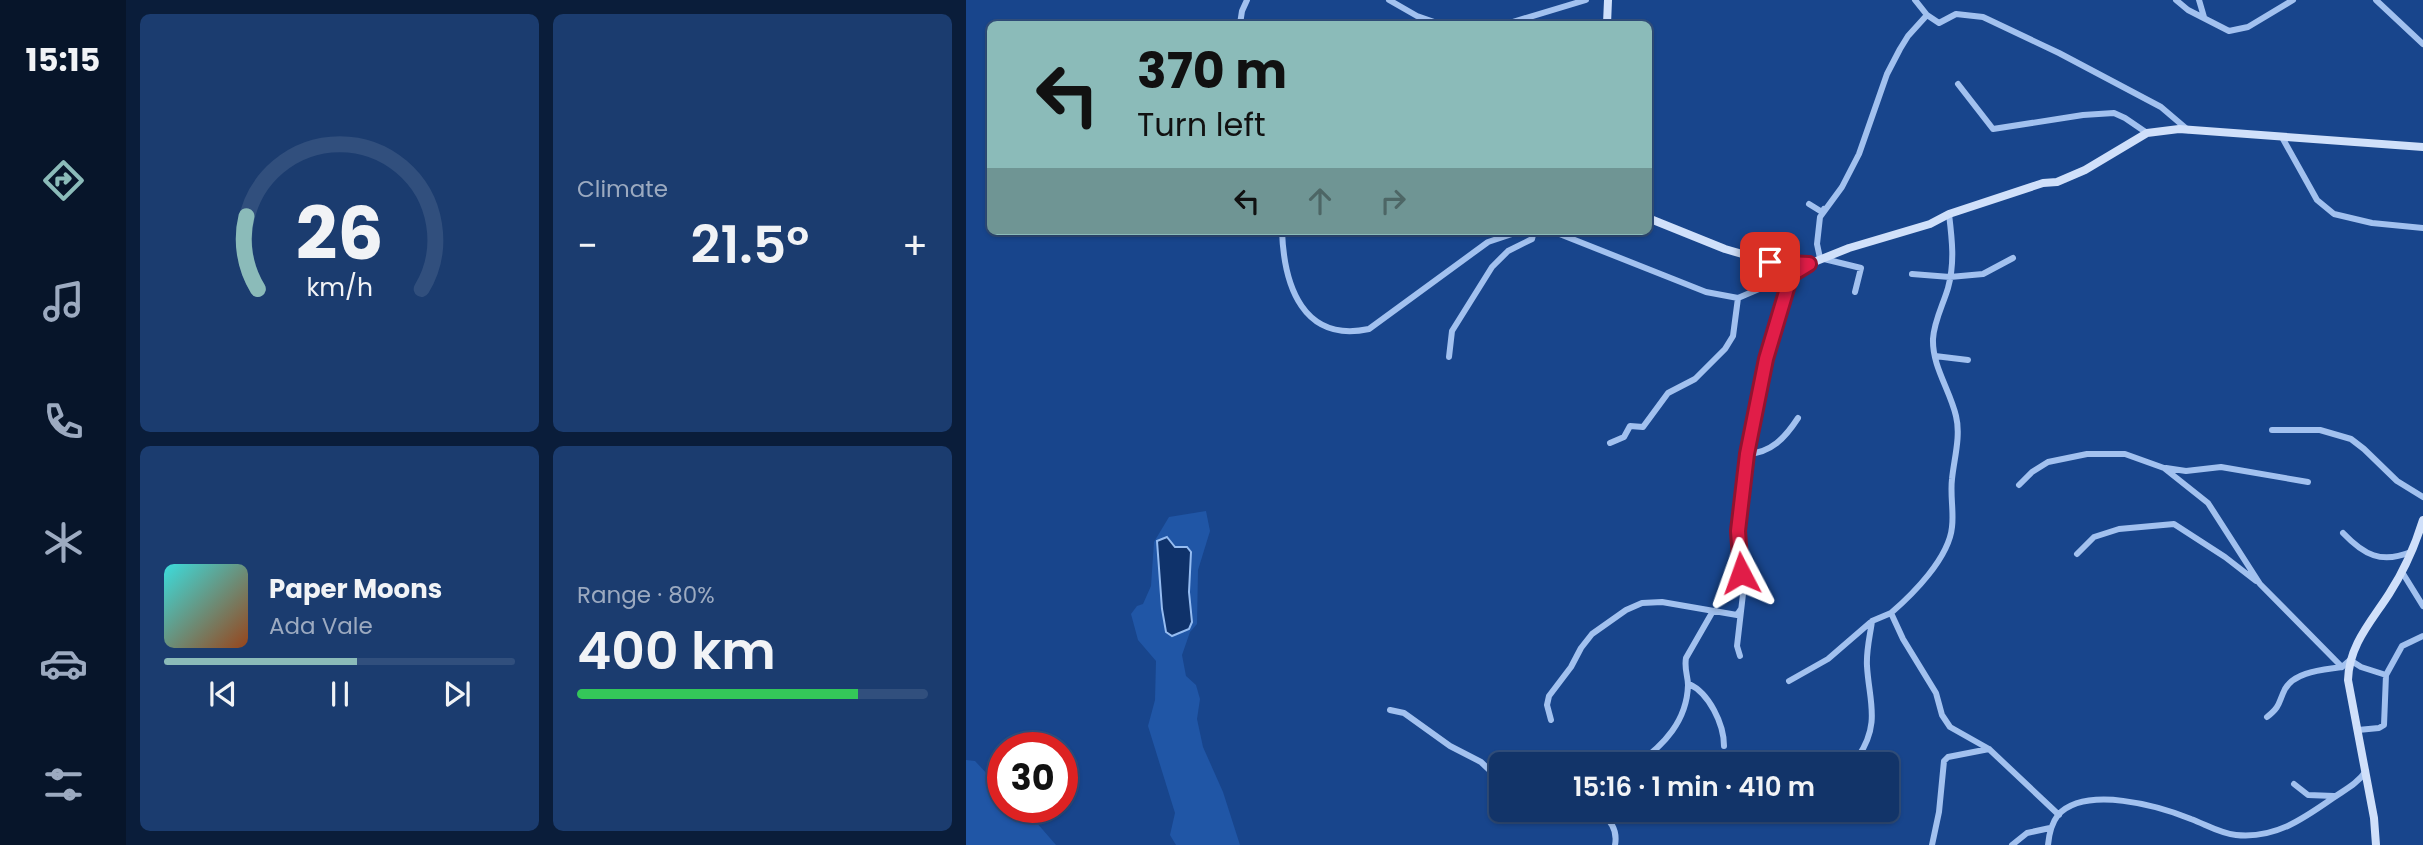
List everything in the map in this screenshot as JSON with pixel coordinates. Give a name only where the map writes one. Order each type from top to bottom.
[{"type":"main road","points":[[1607,21],[1608,0]]},
{"type":"main road","points":[[1652,220],[1725,249],[1759,259],[1776,263],[1809,264],[1883,237],[1930,224],[1949,214],[2043,183],[2057,182],[2085,170],[2147,133],[2188,130],[2423,148]]},
{"type":"main road","points":[[2375,845],[2375,818],[2348,680],[2350,660],[2360,637],[2402,572],[2423,520]]},
{"type":"street","points":[[1240,21],[1247,0]]},
{"type":"street","points":[[1389,0],[1432,21]]},
{"type":"street","points":[[1516,21],[1586,0]]},
{"type":"street","points":[[1915,0],[1927,15],[1938,23],[1956,14],[1983,17],[2012,30],[2161,107],[2188,130]]},
{"type":"street","points":[[2176,0],[2188,10],[2229,31],[2262,19],[2293,0]]},
{"type":"street","points":[[2199,0],[2204,17]]},
{"type":"street","points":[[2376,0],[2423,44]]},
{"type":"street","points":[[1809,204],[1822,212],[1842,187],[1859,154],[1887,74],[1908,36],[1927,15]]},
{"type":"street","points":[[1958,84],[1993,129],[2114,113],[2147,133]]},
{"type":"street","points":[[2283,139],[2318,200],[2334,214],[2372,223],[2423,228]]},
{"type":"street","points":[[1825,208],[1818,225],[1817,244],[1820,258],[1861,268],[1856,292]]},
{"type":"street","points":[[1789,681],[1828,659],[1872,621],[1891,613],[1925,578],[1948,541],[1953,525],[1951,491],[1958,428],[1952,400],[1935,356],[1933,341],[1953,256],[1949,214]]},
{"type":"street","points":[[1282,235],[1286,269],[1297,300],[1315,321],[1349,333],[1369,329],[1488,242],[1509,235]]},
{"type":"street","points":[[1449,357],[1452,331],[1481,282],[1499,258],[1532,239],[1533,235]]},
{"type":"street","points":[[1562,235],[1706,292],[1738,298],[1791,275],[1809,264]]},
{"type":"street","points":[[1912,274],[1950,277],[1983,274],[2012,258]]},
{"type":"street","points":[[1740,656],[1737,635],[1743,594],[1738,531],[1747,454],[1766,359],[1791,275]]},
{"type":"street","points":[[1611,443],[1623,437],[1630,426],[1643,427],[1668,393],[1695,379],[1725,349],[1733,336],[1738,298]]},
{"type":"street","points":[[1935,356],[1968,360]]},
{"type":"street","points":[[1747,454],[1764,452],[1773,447],[1798,418]]},
{"type":"street","points":[[2272,430],[2320,430],[2351,439],[2397,481],[2423,497]]},
{"type":"street","points":[[2020,485],[2032,472],[2048,462],[2087,454],[2125,454],[2164,468],[2186,471],[2221,467],[2308,482]]},
{"type":"street","points":[[2164,468],[2208,503],[2260,584]]},
{"type":"street","points":[[2077,554],[2094,537],[2119,529],[2174,524],[2225,557],[2260,584],[2342,667]]},
{"type":"street","points":[[2343,533],[2370,555],[2396,558],[2411,552]]},
{"type":"street","points":[[2402,572],[2423,606]]},
{"type":"street","points":[[1551,720],[1547,705],[1549,696],[1571,667],[1581,648],[1591,634],[1626,610],[1642,603],[1662,602],[1737,615],[1741,608]]},
{"type":"street","points":[[1652,752],[1677,726],[1685,711],[1689,684],[1686,659],[1713,611]]},
{"type":"street","points":[[1891,613],[1903,639],[1936,693],[1942,715],[1950,727],[1989,749],[2059,815]]},
{"type":"street","points":[[1861,752],[1866,745],[1871,720],[1871,689],[1867,666],[1872,621]]},
{"type":"street","points":[[2358,730],[2384,725],[2386,675],[2402,646],[2423,636]]},
{"type":"street","points":[[2267,717],[2278,708],[2283,693],[2292,680],[2305,674],[2342,667],[2350,660],[2361,667],[2386,675]]},
{"type":"street","points":[[1689,684],[1700,691],[1714,711],[1724,746]]},
{"type":"street","points":[[1390,710],[1404,713],[1489,770]]},
{"type":"street","points":[[1941,727],[1942,715]]},
{"type":"street","points":[[1932,845],[1939,812],[1944,761],[1948,757],[1989,749]]},
{"type":"street","points":[[2048,845],[2050,828],[2059,815],[2076,804],[2089,801],[2122,801],[2155,808],[2219,832],[2258,835],[2275,832],[2358,783],[2366,770]]},
{"type":"street","points":[[2294,785],[2308,795],[2336,796]]},
{"type":"street","points":[[1609,822],[1617,835],[1615,845]]},
{"type":"street","points":[[2012,845],[2027,833],[2050,828]]},
{"type":"shaded area","points":[[1206,511],[1210,531],[1198,570],[1197,624],[1190,632],[1182,655],[1186,676],[1196,685],[1200,699],[1197,719],[1203,747],[1223,792],[1240,845],[1176,845],[1170,835],[1175,813],[1148,726],[1155,700],[1156,661],[1138,640],[1131,614],[1137,606],[1143,604],[1151,586],[1154,542],[1169,517]]},
{"type":"shaded area","points":[[1167,537],[1175,547],[1187,547],[1191,552],[1189,592],[1192,622],[1189,629],[1172,636],[1166,632],[1162,609],[1157,541]]},
{"type":"shaded area","points":[[966,760],[975,761],[987,774],[987,823],[1037,823],[1056,845],[966,845]]},
{"type":"route","points":[[1741,573],[1738,531],[1740,501],[1766,359],[1790,286],[1791,275],[1809,264],[1770,262]]}]
